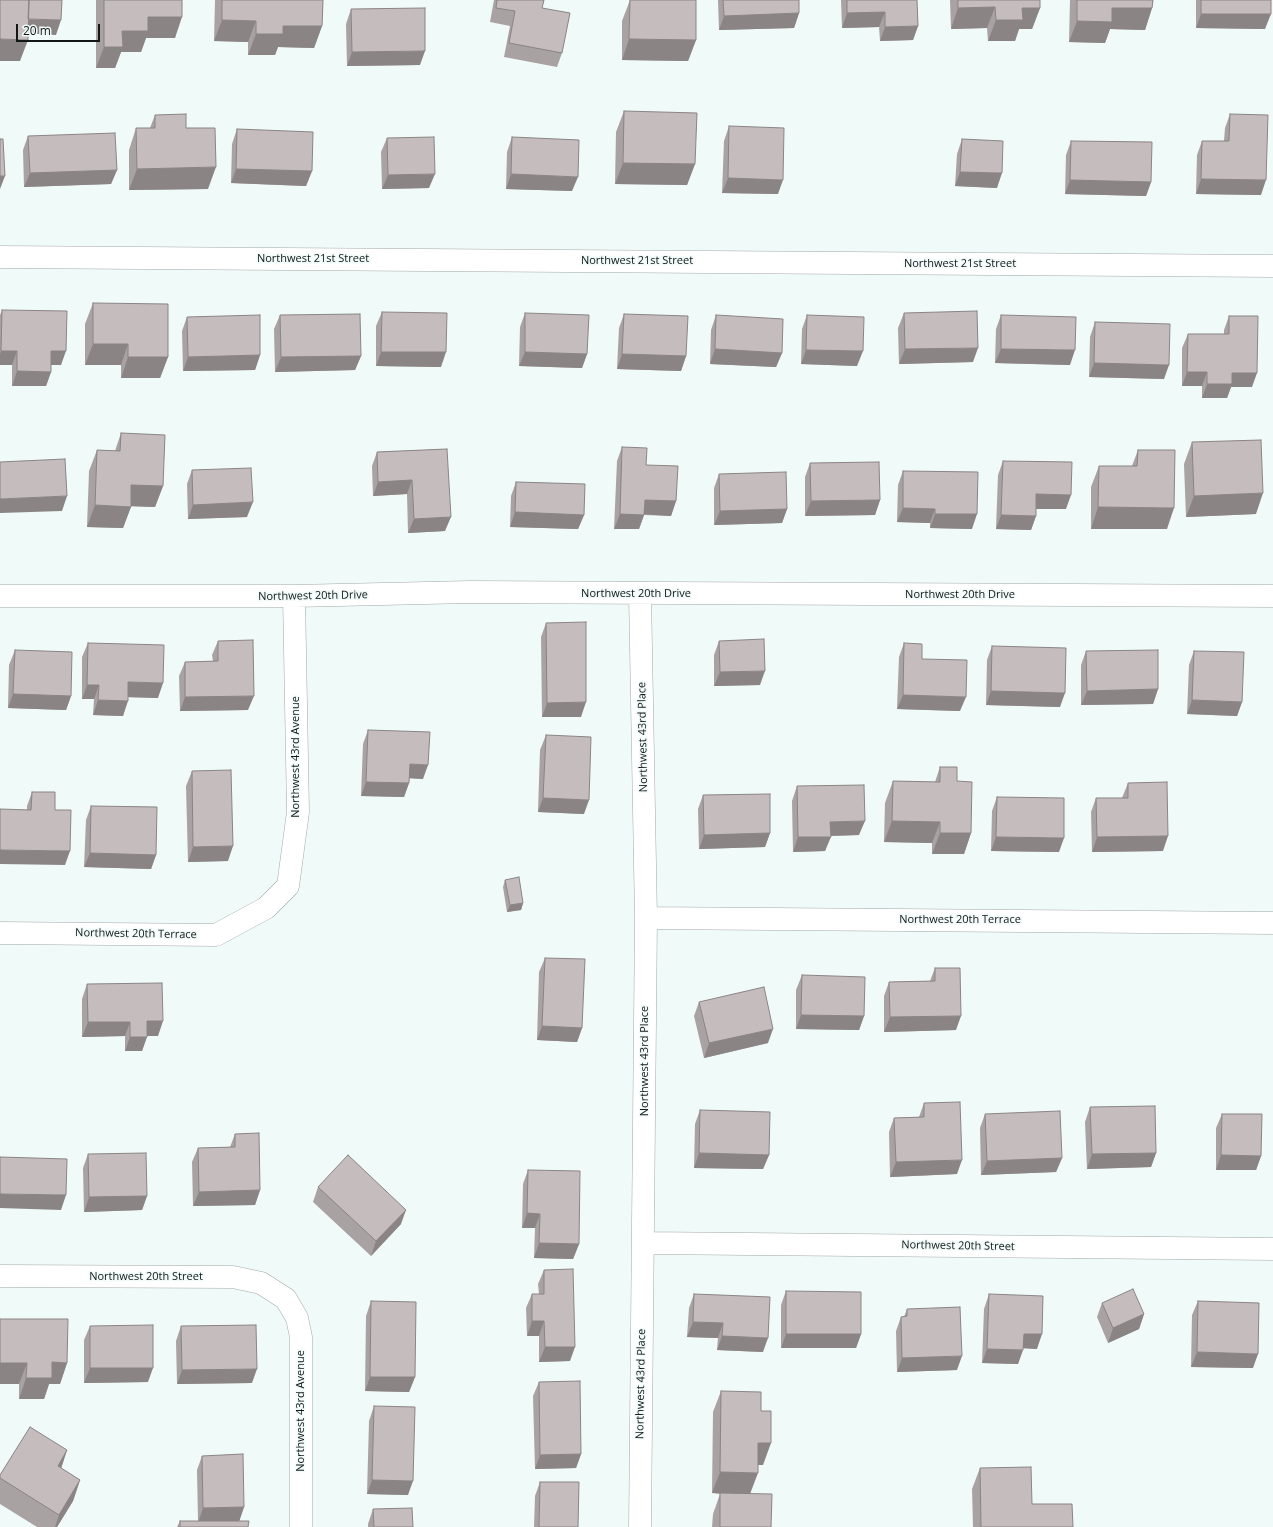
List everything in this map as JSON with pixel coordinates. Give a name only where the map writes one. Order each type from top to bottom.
[{"type":"street","name":"Northwest 21st Street","points":[[0,257],[1273,266]]},
{"type":"street","name":"Northwest 20th Drive","points":[[0,596],[294,596],[470,592],[1273,596]]},
{"type":"street","name":"Northwest 43rd Place","points":[[640,594],[646,918],[644,1243],[640,1527]]},
{"type":"street","name":"Northwest 43rd Avenue","points":[[266,908],[288,886],[298,812],[294,596]]},
{"type":"street","name":"Northwest 20th Terrace","points":[[0,933],[216,935],[266,908]]},
{"type":"street","name":"Northwest 20th Terrace","points":[[646,918],[1273,923]]},
{"type":"street","name":"Northwest 20th Street","points":[[644,1243],[1273,1249]]},
{"type":"street","name":"Northwest 20th Street","points":[[0,1276],[233,1277],[261,1283],[286,1299]]},
{"type":"street","name":"Northwest 43rd Avenue","points":[[286,1299],[297,1318],[301,1336],[301,1527]]},
{"type":"building","points":[[0,0],[29,0],[28,40],[0,39]]},
{"type":"building","points":[[29,0],[62,0],[61,20],[28,19]]},
{"type":"building","points":[[104,0],[182,0],[182,17],[148,17],[148,31],[122,31],[123,47],[104,47]]},
{"type":"building","points":[[222,0],[323,0],[322,26],[283,26],[283,34],[256,34],[256,21],[222,20]]},
{"type":"building","points":[[497,0],[544,0],[542,8],[570,13],[562,53],[509,43],[515,11],[496,8]]},
{"type":"building","points":[[630,0],[696,0],[696,40],[629,39]]},
{"type":"building","points":[[723,0],[799,0],[799,13],[724,16]]},
{"type":"building","points":[[847,0],[917,0],[918,26],[885,27],[885,12],[847,13]]},
{"type":"building","points":[[958,0],[1040,0],[1040,8],[1022,8],[1023,20],[996,20],[995,7],[958,8]]},
{"type":"building","points":[[1077,0],[1153,0],[1152,8],[1112,8],[1112,22],[1077,21]]},
{"type":"building","points":[[1201,0],[1271,0],[1271,14],[1201,14]]},
{"type":"building","points":[[425,8],[425,51],[352,52],[351,9]]},
{"type":"building","points":[[624,111],[697,113],[695,164],[623,163]]},
{"type":"building","points":[[186,114],[186,128],[215,128],[216,167],[137,169],[136,128],[155,128],[155,115]]},
{"type":"building","points":[[1230,114],[1268,115],[1266,180],[1201,179],[1202,141],[1229,141]]},
{"type":"building","points":[[729,126],[784,128],[783,180],[728,178]]},
{"type":"building","points":[[237,129],[313,132],[312,171],[236,169]]},
{"type":"building","points":[[115,133],[117,170],[30,173],[28,136]]},
{"type":"building","points":[[434,137],[435,174],[388,175],[387,138]]},
{"type":"building","points":[[512,137],[579,140],[578,177],[511,174]]},
{"type":"building","points":[[0,139],[3,139],[5,176],[0,176]]},
{"type":"building","points":[[962,139],[1003,141],[1002,173],[960,172]]},
{"type":"building","points":[[1071,141],[1152,142],[1151,182],[1070,180]]},
{"type":"building","points":[[93,303],[168,304],[168,357],[128,357],[128,344],[93,344]]},
{"type":"building","points":[[2,310],[67,311],[66,351],[51,351],[51,372],[17,371],[17,351],[1,351]]},
{"type":"building","points":[[977,311],[978,348],[905,349],[904,313]]},
{"type":"building","points":[[382,312],[447,313],[446,352],[381,352]]},
{"type":"building","points":[[525,313],[589,315],[587,354],[525,352]]},
{"type":"building","points":[[360,314],[361,356],[281,357],[280,315]]},
{"type":"building","points":[[624,314],[688,316],[686,356],[622,354]]},
{"type":"building","points":[[260,315],[260,355],[188,357],[187,317]]},
{"type":"building","points":[[716,315],[783,319],[782,353],[715,349]]},
{"type":"building","points":[[807,315],[864,317],[863,351],[806,350]]},
{"type":"building","points":[[1001,315],[1076,317],[1075,350],[1001,349]]},
{"type":"building","points":[[1229,316],[1258,316],[1257,373],[1232,373],[1232,384],[1207,384],[1207,372],[1187,372],[1188,334],[1229,334]]},
{"type":"building","points":[[1095,322],[1170,324],[1169,365],[1094,363]]},
{"type":"building","points":[[121,433],[165,435],[163,486],[131,485],[131,507],[95,505],[97,450],[120,451]]},
{"type":"building","points":[[1261,440],[1263,493],[1194,496],[1192,442]]},
{"type":"building","points":[[622,447],[647,448],[646,465],[678,466],[676,501],[645,500],[644,515],[620,514]]},
{"type":"building","points":[[447,449],[451,517],[414,519],[412,480],[378,482],[377,452]]},
{"type":"building","points":[[1138,450],[1175,450],[1174,508],[1098,507],[1099,466],[1137,466]]},
{"type":"building","points":[[65,459],[67,496],[0,499],[0,462]]},
{"type":"building","points":[[1003,461],[1072,462],[1071,495],[1036,494],[1036,516],[1001,515]]},
{"type":"building","points":[[879,462],[880,500],[811,501],[810,463]]},
{"type":"building","points":[[251,468],[253,502],[193,505],[192,470]]},
{"type":"building","points":[[903,471],[978,472],[977,514],[935,514],[935,509],[903,508]]},
{"type":"building","points":[[786,472],[787,509],[720,511],[719,474]]},
{"type":"building","points":[[516,482],[585,484],[584,515],[515,512]]},
{"type":"building","points":[[586,622],[586,702],[547,703],[546,623]]},
{"type":"building","points":[[764,639],[765,671],[720,672],[719,641]]},
{"type":"building","points":[[253,640],[254,696],[185,697],[185,662],[218,661],[218,641]]},
{"type":"building","points":[[88,643],[164,645],[163,683],[128,682],[128,701],[98,700],[99,685],[87,685]]},
{"type":"building","points":[[904,643],[922,644],[922,659],[967,660],[966,697],[903,695]]},
{"type":"building","points":[[992,646],[1066,648],[1065,693],[991,691]]},
{"type":"building","points":[[15,650],[72,652],[71,696],[13,694]]},
{"type":"building","points":[[1158,650],[1158,689],[1087,691],[1086,651]]},
{"type":"building","points":[[1194,651],[1244,652],[1242,702],[1192,700]]},
{"type":"building","points":[[368,730],[430,732],[428,765],[410,764],[409,783],[366,782]]},
{"type":"building","points":[[546,735],[591,737],[589,800],[543,798]]},
{"type":"building","points":[[940,767],[957,767],[957,781],[972,782],[971,833],[940,833],[940,822],[892,821],[893,781],[940,782]]},
{"type":"building","points":[[231,770],[233,846],[193,847],[192,771]]},
{"type":"building","points":[[1167,782],[1168,836],[1097,837],[1096,798],[1128,798],[1128,783]]},
{"type":"building","points":[[864,785],[865,821],[830,822],[831,837],[798,837],[797,786]]},
{"type":"building","points":[[32,792],[55,792],[55,810],[71,810],[70,851],[0,850],[0,809],[31,810]]},
{"type":"building","points":[[770,794],[770,833],[704,835],[703,795]]},
{"type":"building","points":[[997,797],[1064,798],[1064,838],[996,837]]},
{"type":"building","points":[[91,806],[157,807],[156,855],[90,853]]},
{"type":"building","points":[[519,877],[523,903],[510,905],[505,880]]},
{"type":"building","points":[[545,958],[585,959],[582,1028],[542,1026]]},
{"type":"building","points":[[935,968],[960,968],[961,1016],[890,1017],[889,982],[935,981]]},
{"type":"building","points":[[802,975],[865,977],[864,1016],[801,1015]]},
{"type":"building","points":[[162,983],[163,1021],[147,1021],[147,1037],[130,1037],[130,1022],[88,1022],[87,984]]},
{"type":"building","points":[[764,987],[773,1029],[709,1043],[699,1002]]},
{"type":"building","points":[[960,1102],[962,1160],[896,1162],[894,1118],[924,1117],[924,1103]]},
{"type":"building","points":[[1155,1106],[1156,1153],[1092,1154],[1090,1107]]},
{"type":"building","points":[[700,1110],[770,1112],[769,1155],[699,1153]]},
{"type":"building","points":[[1060,1111],[1062,1158],[987,1161],[985,1114]]},
{"type":"building","points":[[1222,1114],[1262,1114],[1261,1156],[1221,1155]]},
{"type":"building","points":[[259,1133],[260,1190],[199,1192],[198,1148],[235,1147],[235,1134]]},
{"type":"building","points":[[146,1153],[147,1196],[89,1197],[88,1154]]},
{"type":"building","points":[[348,1155],[406,1210],[376,1241],[318,1187]]},
{"type":"building","points":[[0,1157],[67,1159],[66,1195],[0,1194]]},
{"type":"building","points":[[528,1170],[580,1171],[579,1244],[539,1243],[540,1214],[527,1213]]},
{"type":"building","points":[[573,1269],[575,1347],[545,1347],[544,1321],[532,1321],[532,1294],[544,1294],[544,1270]]},
{"type":"building","points":[[1133,1289],[1144,1314],[1113,1328],[1102,1303]]},
{"type":"building","points":[[786,1291],[861,1292],[861,1334],[786,1334]]},
{"type":"building","points":[[694,1294],[770,1297],[768,1338],[722,1336],[723,1323],[693,1322]]},
{"type":"building","points":[[989,1294],[1043,1296],[1042,1334],[1024,1334],[1023,1350],[987,1349]]},
{"type":"building","points":[[371,1301],[416,1302],[415,1377],[370,1377]]},
{"type":"building","points":[[1198,1301],[1259,1303],[1258,1354],[1197,1352]]},
{"type":"building","points":[[960,1307],[962,1356],[902,1358],[901,1317],[907,1316],[907,1309]]},
{"type":"building","points":[[0,1319],[68,1319],[67,1363],[52,1362],[52,1378],[26,1378],[27,1363],[0,1363]]},
{"type":"building","points":[[153,1325],[153,1368],[90,1368],[90,1326]]},
{"type":"building","points":[[256,1325],[257,1369],[182,1370],[181,1326]]},
{"type":"building","points":[[580,1381],[581,1454],[540,1455],[539,1382]]},
{"type":"building","points":[[721,1391],[761,1392],[761,1411],[771,1411],[771,1443],[758,1443],[758,1473],[720,1472]]},
{"type":"building","points":[[374,1406],[415,1407],[413,1481],[372,1480]]},
{"type":"building","points":[[30,1427],[67,1450],[58,1466],[80,1480],[59,1515],[0,1478],[0,1475]]},
{"type":"building","points":[[243,1454],[244,1507],[203,1508],[202,1456]]},
{"type":"building","points":[[1031,1467],[1032,1504],[1072,1504],[1073,1527],[981,1527],[980,1468]]},
{"type":"building","points":[[540,1482],[579,1482],[578,1527],[539,1527]]},
{"type":"building","points":[[720,1493],[772,1494],[771,1527],[720,1527]]},
{"type":"building","points":[[412,1508],[413,1527],[374,1527],[373,1509]]},
{"type":"building","points":[[180,1521],[249,1521],[248,1527],[180,1527]]}]
